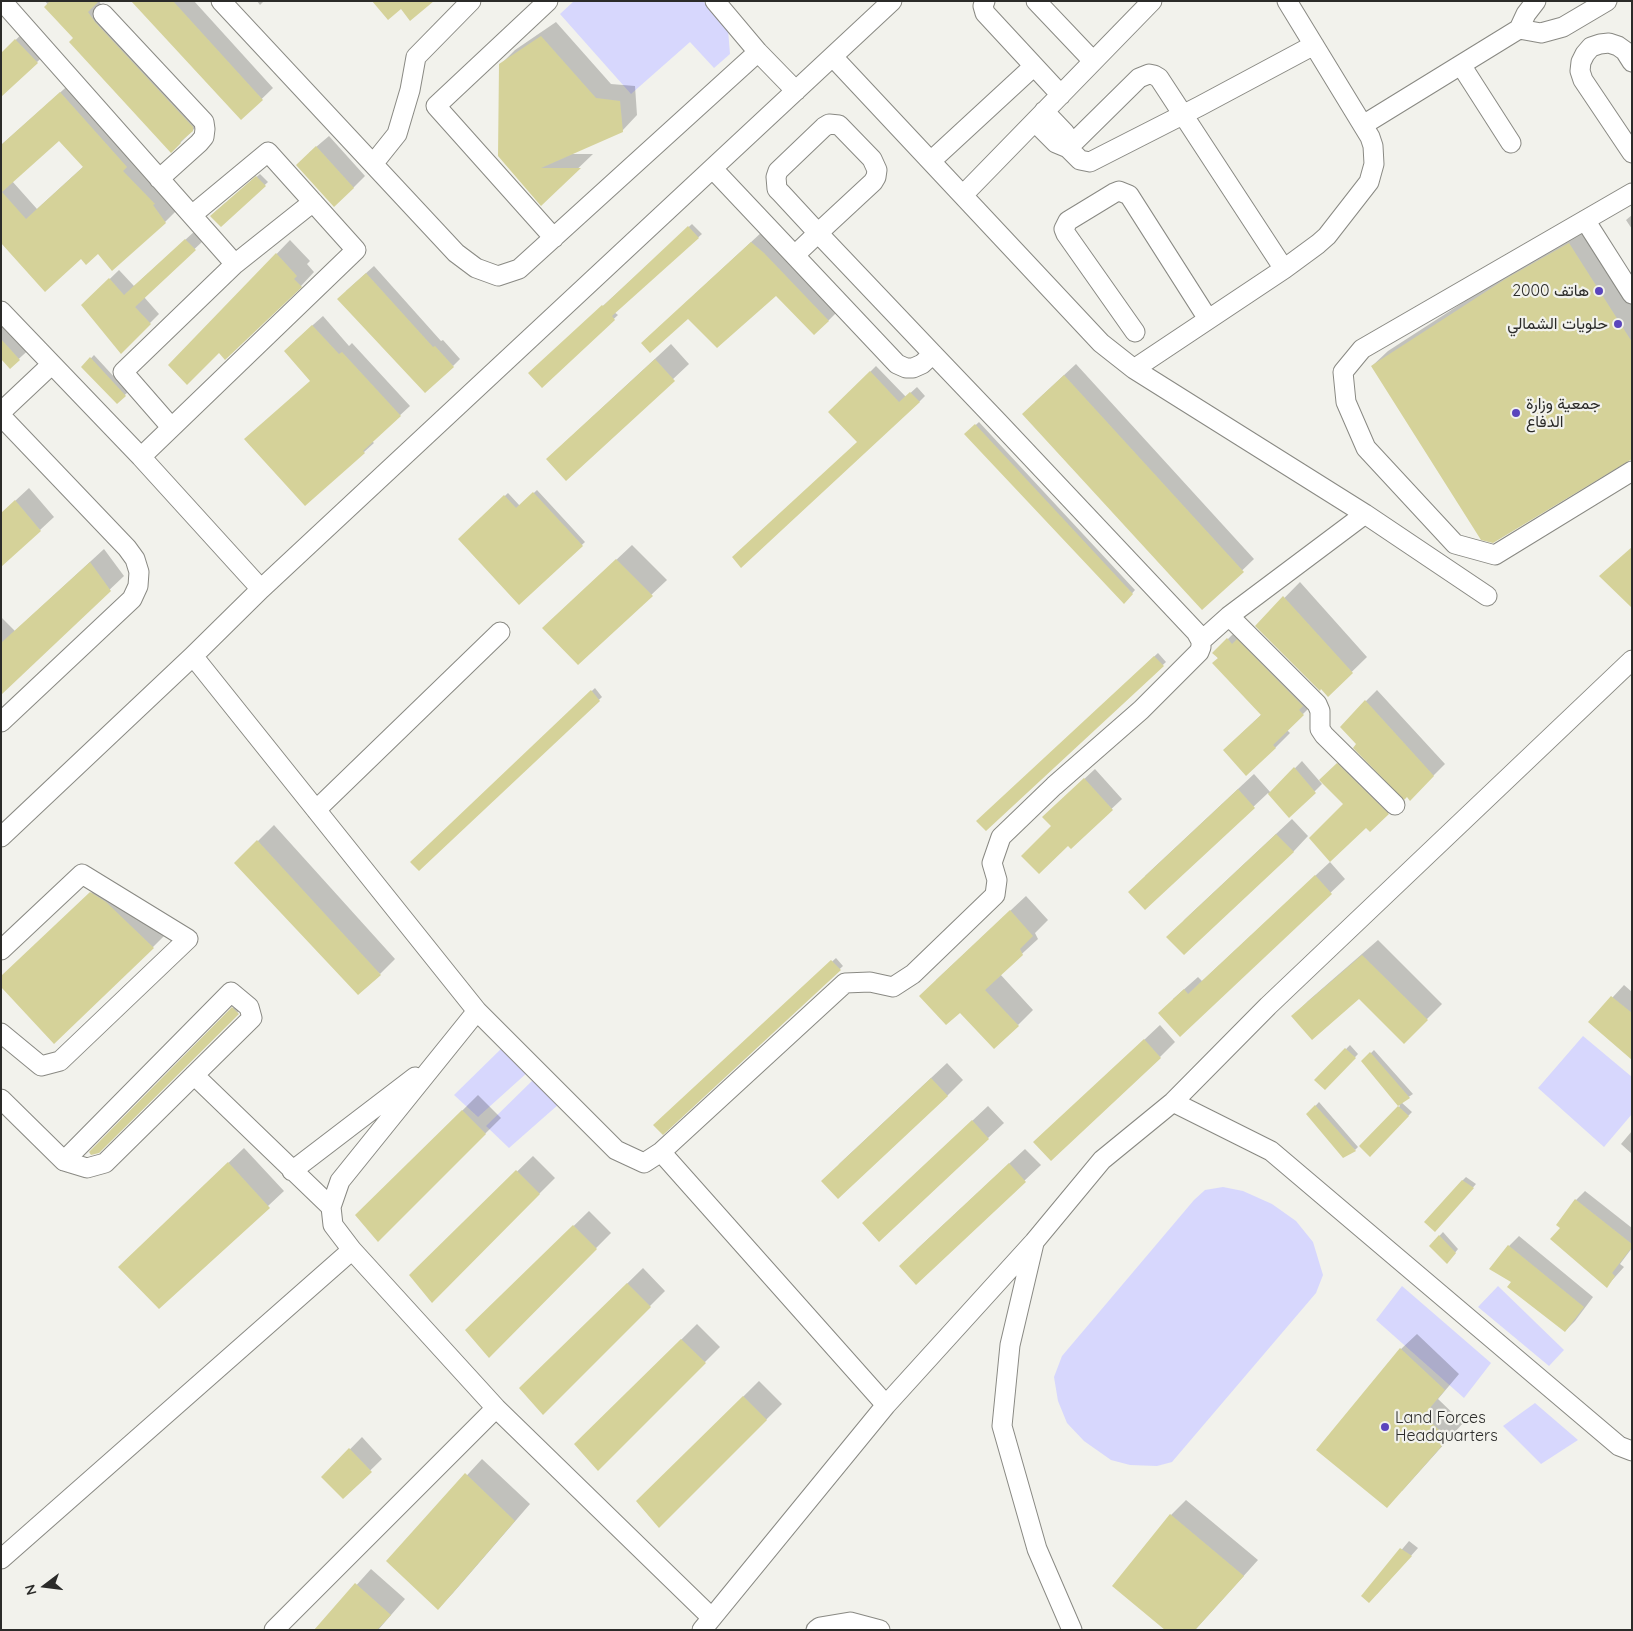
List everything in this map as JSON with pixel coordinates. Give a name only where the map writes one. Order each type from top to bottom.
[{"type":"lane","points":[[220,1],[456,253],[476,268],[498,276],[519,269],[758,52]]},
{"type":"lane","points":[[373,164],[397,134],[410,90],[416,57],[471,1]]},
{"type":"lane","points":[[548,1],[436,106],[554,238]]},
{"type":"lane","points":[[715,1],[758,52],[796,91]]},
{"type":"lane","points":[[1,837],[261,589],[892,1]]},
{"type":"lane","points":[[985,1],[983,6],[985,13],[1061,95]]},
{"type":"lane","points":[[1036,1],[1093,61]]},
{"type":"lane","points":[[963,195],[1152,1]]},
{"type":"lane","points":[[1134,369],[1284,269],[1318,244],[1327,236],[1369,182],[1374,164],[1370,137],[1287,1]]},
{"type":"lane","points":[[1363,125],[1519,29],[1526,14],[1536,1]]},
{"type":"lane","points":[[1519,29],[1540,33],[1563,27],[1607,1]]},
{"type":"lane","points":[[4,9],[235,264]]},
{"type":"lane","points":[[103,14],[204,122],[204,137],[159,179]]},
{"type":"lane","points":[[1632,62],[1625,51],[1618,46],[1609,43],[1600,44],[1591,47],[1585,54],[1581,62],[1580,71],[1583,80],[1632,153]]},
{"type":"lane","points":[[1039,116],[1065,134],[1068,148],[1080,160],[1090,162],[1314,45]]},
{"type":"lane","points":[[833,57],[1089,332],[1134,369],[1365,514],[1487,596]]},
{"type":"lane","points":[[1460,65],[1511,143]]},
{"type":"lane","points":[[931,162],[1034,66]]},
{"type":"lane","points":[[1068,148],[1144,75],[1149,74],[1159,78],[1284,269]]},
{"type":"lane","points":[[795,255],[818,233],[873,182],[877,170],[872,159],[844,128],[834,124],[824,127],[778,172],[776,183],[781,194],[818,233],[933,354],[1196,632],[1201,641]]},
{"type":"lane","points":[[141,457],[356,250],[268,152],[192,215]]},
{"type":"lane","points":[[713,169],[897,364],[906,368],[913,368],[922,364],[933,354]]},
{"type":"lane","points":[[1135,332],[1064,229],[1068,221],[1119,191],[1129,195],[1208,319]]},
{"type":"lane","points":[[1632,193],[1362,349],[1343,372],[1346,402],[1366,448],[1455,544],[1495,554],[1632,471]]},
{"type":"lane","points":[[171,427],[123,372],[235,264],[313,202]]},
{"type":"lane","points":[[1585,220],[1632,294]]},
{"type":"lane","points":[[1,312],[141,457],[261,589]]},
{"type":"lane","points":[[1,412],[51,365]]},
{"type":"lane","points":[[1,416],[127,548],[135,559],[139,572],[138,586],[132,598],[1,722]]},
{"type":"lane","points":[[192,656],[477,1011],[616,1150],[644,1163],[661,1152],[845,983],[870,982],[892,987],[913,974],[995,895],[997,880],[992,864],[1001,837],[1054,786],[1147,704],[1199,652],[1201,641],[1229,616],[1365,514]]},
{"type":"lane","points":[[1229,616],[1317,704],[1320,711],[1320,729],[1324,735],[1395,805]]},
{"type":"lane","points":[[316,810],[500,632]]},
{"type":"lane","points":[[477,1011],[340,1181],[331,1207],[333,1225],[352,1250],[496,1408],[707,1624],[886,1405],[1034,1242],[1102,1160],[1173,1102],[1268,1006],[1632,660]]},
{"type":"lane","points":[[1,950],[82,874],[188,939],[60,1061],[41,1066],[2,1035]]},
{"type":"lane","points":[[1,1099],[64,1161],[87,1168],[105,1163],[252,1018],[249,1007],[231,992],[64,1161]]},
{"type":"lane","points":[[292,1170],[438,1059]]},
{"type":"lane","points":[[194,1074],[331,1207]]},
{"type":"lane","points":[[1173,1102],[1271,1150],[1619,1446],[1632,1451]]},
{"type":"lane","points":[[661,1152],[886,1405]]},
{"type":"lane","points":[[1034,1242],[1010,1345],[1002,1426],[1037,1549],[1072,1630]]},
{"type":"lane","points":[[1,1559],[352,1250]]},
{"type":"lane","points":[[274,1630],[496,1408]]},
{"type":"lane","points":[[816,1630],[850,1622],[880,1630]]},
{"type":"shaded area","points":[[574,1],[703,1],[728,29],[730,54],[714,68],[690,42],[631,94],[560,14]]},
{"type":"shaded area","points":[[1583,1036],[1632,1077],[1632,1114],[1604,1147],[1538,1088]]},
{"type":"shaded area","points":[[505,1045],[528,1072],[478,1117],[454,1095]]},
{"type":"shaded area","points":[[536,1077],[559,1104],[509,1148],[486,1126]]},
{"type":"shaded area","points":[[1223,1187],[1243,1191],[1272,1204],[1296,1221],[1313,1242],[1323,1275],[1316,1293],[1172,1462],[1157,1466],[1130,1465],[1111,1460],[1084,1441],[1067,1423],[1058,1401],[1054,1377],[1062,1356],[1194,1200],[1205,1190]]},
{"type":"shaded area","points":[[1402,1286],[1491,1363],[1464,1398],[1376,1320]]},
{"type":"shaded area","points":[[1498,1286],[1564,1350],[1549,1366],[1478,1307]]},
{"type":"shaded area","points":[[1535,1403],[1578,1440],[1541,1464],[1503,1426]]},
{"type":"building","points":[[50,1],[99,1],[88,12],[95,22],[193,127],[193,131],[171,153],[69,42],[73,38],[44,7]]},
{"type":"building","points":[[131,1],[173,1],[263,100],[241,120]]},
{"type":"building","points":[[372,1],[434,1],[410,21],[401,9],[388,20]]},
{"type":"building","points":[[541,36],[596,98],[620,101],[623,132],[541,168],[581,168],[541,206],[498,156],[499,64]]},
{"type":"building","points":[[15,39],[38,63],[1,97],[1,53]]},
{"type":"building","points":[[60,92],[127,167],[123,171],[155,204],[153,205],[166,223],[112,271],[98,254],[86,265],[81,259],[45,292],[1,243],[1,145]],"holes":[[[59,141],[83,167],[26,219],[2,192]]]},
{"type":"building","points":[[316,146],[354,188],[334,207],[296,165]]},
{"type":"building","points":[[256,176],[266,186],[221,227],[210,216]]},
{"type":"building","points":[[688,226],[699,238],[612,316],[615,320],[542,388],[528,373]]},
{"type":"building","points":[[185,239],[196,250],[135,307],[151,324],[121,354],[81,305],[109,278],[124,295]]},
{"type":"building","points":[[751,242],[764,253],[829,321],[814,335],[776,296],[717,348],[688,319],[650,353],[641,343]]},
{"type":"building","name":"جمعية وزارة الدفاع","points":[[1569,243],[1632,342],[1632,459],[1493,543],[1481,540],[1371,366],[1507,278]]},
{"type":"building","points":[[276,253],[297,276],[294,279],[302,287],[225,360],[219,353],[187,385],[168,365]]},
{"type":"building","points":[[366,273],[433,347],[435,346],[454,367],[425,393],[337,299]]},
{"type":"building","points":[[312,325],[339,354],[342,352],[401,416],[363,451],[365,453],[305,506],[244,439],[310,381],[284,351]]},
{"type":"building","points":[[1,339],[20,360],[10,369],[1,359]]},
{"type":"building","points":[[90,357],[126,396],[117,404],[81,367]]},
{"type":"building","points":[[655,359],[675,381],[566,481],[546,459]]},
{"type":"building","points":[[870,371],[899,402],[910,392],[920,402],[741,568],[732,557],[857,442],[828,412]]},
{"type":"building","points":[[1064,375],[1244,572],[1202,610],[1022,414]]},
{"type":"building","points":[[975,424],[1133,594],[1124,604],[964,434]]},
{"type":"building","points":[[533,492],[583,546],[519,605],[458,539],[504,495],[516,508]]},
{"type":"building","points":[[15,500],[41,531],[1,567],[1,513]]},
{"type":"building","points":[[1632,547],[1632,608],[1599,576]]},
{"type":"building","points":[[616,559],[653,596],[578,665],[542,628]]},
{"type":"building","points":[[90,562],[111,591],[1,695],[1,643]]},
{"type":"building","points":[[1283,596],[1353,673],[1328,697],[1255,626]]},
{"type":"building","points":[[1227,638],[1232,644],[1237,639],[1303,706],[1299,710],[1304,715],[1273,745],[1276,748],[1246,776],[1223,750],[1261,715],[1212,663],[1218,658],[1212,653]]},
{"type":"building","points":[[1154,656],[1164,666],[986,831],[976,821]]},
{"type":"building","points":[[591,690],[600,701],[419,871],[410,862]]},
{"type":"building","points":[[1365,700],[1434,776],[1410,801],[1407,797],[1404,800],[1353,748],[1356,744],[1340,727]]},
{"type":"building","points":[[1337,763],[1389,814],[1370,832],[1366,828],[1330,862],[1309,838],[1343,804],[1319,780]]},
{"type":"building","points":[[1294,767],[1316,793],[1289,818],[1268,794]]},
{"type":"building","points":[[1084,778],[1113,810],[1071,849],[1068,846],[1039,874],[1021,856],[1051,826],[1042,817]]},
{"type":"building","points":[[1238,789],[1255,808],[1145,910],[1128,892]]},
{"type":"building","points":[[1276,834],[1294,852],[1184,955],[1166,937]]},
{"type":"building","points":[[257,840],[381,975],[358,995],[234,863]]},
{"type":"building","points":[[1315,875],[1332,894],[1180,1037],[1158,1013],[1184,989],[1188,994]]},
{"type":"building","points":[[90,892],[106,902],[154,948],[54,1044],[1,987],[1,976]]},
{"type":"building","points":[[1010,910],[1033,936],[1020,949],[1023,955],[985,990],[1019,1026],[994,1049],[960,1013],[946,1025],[919,996]]},
{"type":"building","points":[[1362,955],[1428,1020],[1404,1044],[1359,999],[1312,1040],[1291,1016]]},
{"type":"building","points":[[831,960],[841,970],[663,1135],[653,1125]]},
{"type":"building","points":[[1611,996],[1632,1013],[1632,1060],[1588,1022]]},
{"type":"building","points":[[232,1007],[239,1014],[99,1153],[91,1155],[89,1152]]},
{"type":"building","points":[[1144,1039],[1161,1058],[1051,1161],[1033,1142]]},
{"type":"building","points":[[1345,1048],[1356,1058],[1325,1090],[1314,1080]]},
{"type":"building","points":[[1370,1052],[1410,1098],[1398,1106],[1361,1061]]},
{"type":"building","points":[[931,1078],[948,1096],[838,1199],[821,1181]]},
{"type":"building","points":[[1315,1105],[1356,1151],[1343,1158],[1306,1114]]},
{"type":"building","points":[[1398,1106],[1409,1116],[1370,1157],[1359,1146]]},
{"type":"building","points":[[462,1110],[486,1134],[378,1242],[355,1215]]},
{"type":"building","points":[[972,1120],[989,1139],[879,1242],[862,1223]]},
{"type":"building","points":[[228,1162],[270,1208],[159,1309],[118,1267]]},
{"type":"building","points":[[1009,1163],[1026,1182],[916,1285],[899,1266]]},
{"type":"building","points":[[516,1170],[540,1194],[432,1303],[409,1275]]},
{"type":"building","points":[[1462,1180],[1474,1188],[1435,1232],[1424,1222]]},
{"type":"building","points":[[1575,1199],[1632,1244],[1632,1247],[1612,1273],[1615,1276],[1607,1288],[1550,1239],[1560,1228],[1556,1225]]},
{"type":"building","points":[[573,1225],[597,1249],[489,1358],[465,1330]]},
{"type":"building","points":[[1439,1235],[1456,1253],[1447,1264],[1429,1246]]},
{"type":"building","points":[[1508,1245],[1584,1307],[1565,1332],[1507,1287],[1511,1282],[1489,1269]]},
{"type":"building","points":[[627,1283],[651,1307],[543,1415],[519,1388]]},
{"type":"building","points":[[681,1339],[706,1363],[598,1471],[574,1444]]},
{"type":"building","name":"Land Forces Headquarters","points":[[1400,1348],[1445,1390],[1424,1415],[1448,1439],[1387,1508],[1316,1450]]},
{"type":"building","points":[[743,1396],[767,1420],[659,1528],[636,1501]]},
{"type":"building","points":[[349,1448],[372,1472],[343,1499],[321,1477]]},
{"type":"building","points":[[465,1473],[515,1521],[438,1610],[386,1561]]},
{"type":"building","points":[[1170,1514],[1244,1576],[1195,1630],[1165,1630],[1112,1586]]},
{"type":"building","points":[[1400,1548],[1412,1556],[1369,1603],[1361,1596]]},
{"type":"building","points":[[355,1583],[391,1615],[377,1630],[314,1630]]},
{"type":"place","name":"هاتف 2000","points":[[1599,291]]},
{"type":"place","name":"حلويات الشمالي","points":[[1618,324]]},
{"type":"place","name":"جمعية وزارة الدفاع","points":[[1516,413]]},
{"type":"place","name":"Land Forces Headquarters","points":[[1385,1427]]}]
